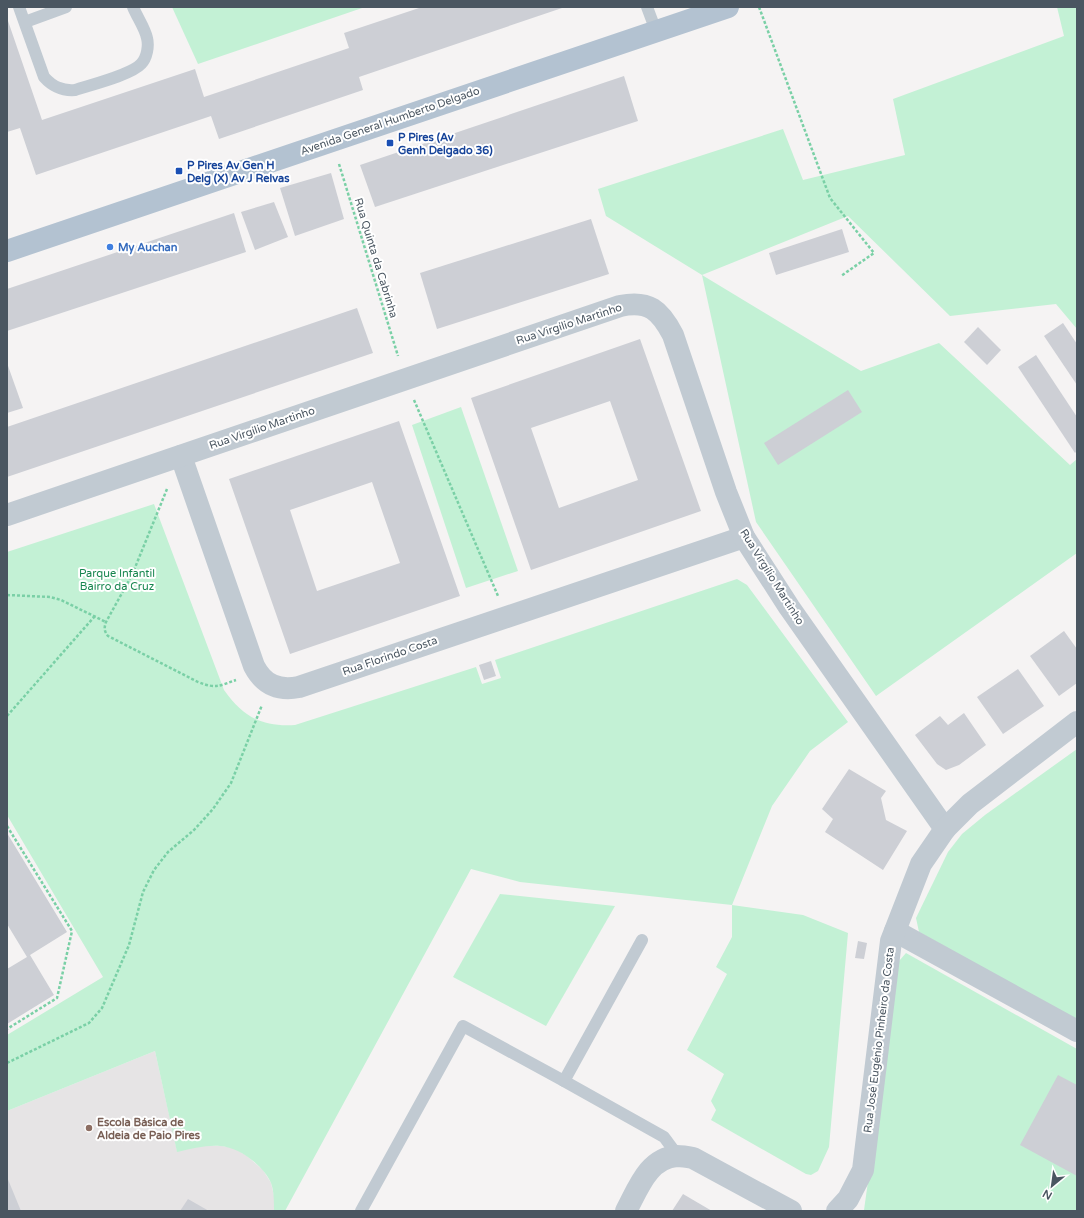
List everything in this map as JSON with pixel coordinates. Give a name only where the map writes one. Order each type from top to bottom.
[{"type":"main road","name":"Avenida General Humberto Delgado","points":[[7,251],[728,7]]},
{"type":"street","name":"Rua Virgílio Martinho","points":[[7,515],[620,306],[638,304],[648,306],[657,311],[673,335],[726,492],[744,538],[789,607],[945,829]]},
{"type":"street","points":[[181,456],[254,666],[264,679]]},
{"type":"street","name":"Rua Florindo Costa","points":[[264,679],[287,689],[299,687],[744,538]]},
{"type":"street","name":"Rua José Eugénio Pinheiro da Costa","points":[[837,1211],[848,1198],[863,1170],[890,941],[921,864],[945,829],[970,804],[1077,722]]},
{"type":"street","points":[[895,931],[1077,1031]]},
{"type":"street","points":[[626,1211],[644,1176],[651,1168],[666,1158],[678,1156],[693,1158],[791,1211]]},
{"type":"lane","points":[[19,7],[44,77],[57,88],[67,91],[75,90],[130,71],[141,64],[146,56],[148,47],[147,38],[133,7]]},
{"type":"lane","points":[[25,22],[66,7]]},
{"type":"lane","points":[[647,7],[656,31]]},
{"type":"lane","points":[[564,1081],[642,940]]},
{"type":"lane","points":[[361,1211],[463,1026],[664,1137],[678,1156]]},
{"type":"path","points":[[760,7],[830,198],[874,253],[842,276]]},
{"type":"path","name":"Rua Quinta da Cabrinha","points":[[332,141],[405,379],[507,617]]},
{"type":"path","points":[[7,1064],[89,1023],[102,1008],[129,945],[143,892],[154,870],[168,852],[194,830],[213,809],[231,783],[264,679],[217,687],[209,686],[198,682],[108,636],[104,628],[132,575],[181,456]]},
{"type":"path","points":[[7,594],[50,597],[61,600],[106,622]]},
{"type":"path","points":[[7,716],[95,616]]},
{"type":"path","points":[[7,826],[72,931],[57,998],[7,1029]]},
{"type":"shaded area","name":"Escola Básica de Aldeia de Paio Pires","points":[[155,1051],[177,1151],[202,1146],[221,1146],[234,1148],[247,1156],[263,1170],[271,1183],[274,1196],[274,1211],[7,1211],[7,1111]]},
{"type":"green space","points":[[172,7],[365,7],[198,64]]},
{"type":"green space","points":[[1057,7],[1077,7],[1077,329],[1056,304],[950,316],[848,216],[702,275],[606,216],[598,189],[783,129],[803,180],[905,155],[893,99],[1064,36]]},
{"type":"green space","points":[[702,275],[861,371],[939,343],[1070,465],[1077,459],[1077,553],[876,696],[756,522]]},
{"type":"green space","points":[[461,407],[518,571],[466,588],[412,425]]},
{"type":"green space","name":"Parque Infantil Bairro da Cruz","points":[[154,504],[224,690],[238,707],[254,718],[263,722],[295,725],[476,667],[482,684],[501,678],[495,660],[737,579],[747,585],[848,722],[810,751],[772,806],[732,905],[520,882],[471,869],[285,1211],[274,1211],[273,1189],[271,1183],[263,1170],[250,1158],[235,1150],[220,1146],[177,1152],[155,1051],[7,1111],[7,1035],[103,977],[7,815],[7,552]]},
{"type":"green space","points":[[1077,749],[1077,1021],[919,932],[916,918],[948,852],[962,834],[985,815]]},
{"type":"green space","points":[[500,894],[615,906],[546,1026],[453,977]]},
{"type":"green space","points":[[732,905],[803,915],[848,933],[829,1147],[818,1171],[811,1175],[806,1174],[711,1120],[716,1110],[711,1101],[724,1074],[687,1050],[727,974],[716,967],[732,937]]},
{"type":"green space","points":[[906,953],[1077,1049],[1077,1211],[864,1210],[899,961]]},
{"type":"building","points":[[422,7],[565,7],[359,77],[363,90],[219,139],[211,116],[36,175],[20,128],[7,132],[7,18],[42,120],[195,69],[204,97],[349,48],[344,33]]},
{"type":"building","points":[[624,76],[638,121],[375,207],[360,165]]},
{"type":"building","points":[[331,173],[344,219],[295,236],[280,188]]},
{"type":"building","points":[[274,202],[288,237],[255,250],[241,212]]},
{"type":"building","points":[[234,213],[246,252],[7,331],[7,289]]},
{"type":"building","points":[[591,219],[609,274],[437,329],[420,273]]},
{"type":"building","points":[[842,229],[849,252],[776,275],[769,253]]},
{"type":"building","points":[[357,308],[373,353],[7,477],[7,427]]},
{"type":"building","points":[[1063,323],[1077,344],[1077,385],[1044,336]]},
{"type":"building","points":[[978,327],[1001,350],[987,365],[964,342]]},
{"type":"building","points":[[640,339],[701,511],[531,570],[471,398]],"holes":[[[610,401],[638,480],[559,508],[531,428]]]},
{"type":"building","points":[[1036,355],[1077,417],[1077,451],[1075,453],[1018,367]]},
{"type":"building","points":[[7,363],[23,408],[7,413]]},
{"type":"building","points":[[848,390],[862,412],[778,465],[764,443]]},
{"type":"building","points":[[399,421],[460,596],[290,654],[229,479]],"holes":[[[372,482],[400,563],[317,591],[290,510]]]},
{"type":"building","points":[[1064,631],[1077,649],[1077,683],[1059,696],[1030,656]]},
{"type":"building","points":[[491,661],[496,676],[484,680],[479,665]]},
{"type":"building","points":[[1018,669],[1044,706],[1003,734],[977,697]]},
{"type":"building","points":[[964,713],[986,745],[959,765],[946,770],[937,764],[915,735],[940,716],[948,725]]},
{"type":"building","points":[[849,769],[886,791],[881,798],[886,820],[907,831],[883,870],[825,832],[833,819],[822,809]]},
{"type":"building","points":[[7,833],[67,932],[30,955],[54,995],[7,1024],[7,969],[27,957],[7,924]]},
{"type":"building","points":[[858,941],[867,943],[864,959],[855,958]]},
{"type":"building","points":[[1058,1075],[1077,1085],[1077,1176],[1020,1145]]},
{"type":"building","points":[[7,1177],[21,1211],[7,1211]]},
{"type":"building","points":[[683,1194],[712,1211],[672,1211]]},
{"type":"building","points":[[188,1199],[209,1211],[180,1211]]},
{"type":"place","name":"P Pires (Av Genh Delgado 36)","points":[[390,143]]},
{"type":"place","name":"P Pires Av Gen H Delg (X) Av J Relvas","points":[[179,171]]},
{"type":"place","name":"My Auchan","points":[[110,247]]},
{"type":"place","name":"Escola Básica de Aldeia de Paio Pires","points":[[89,1128]]}]
